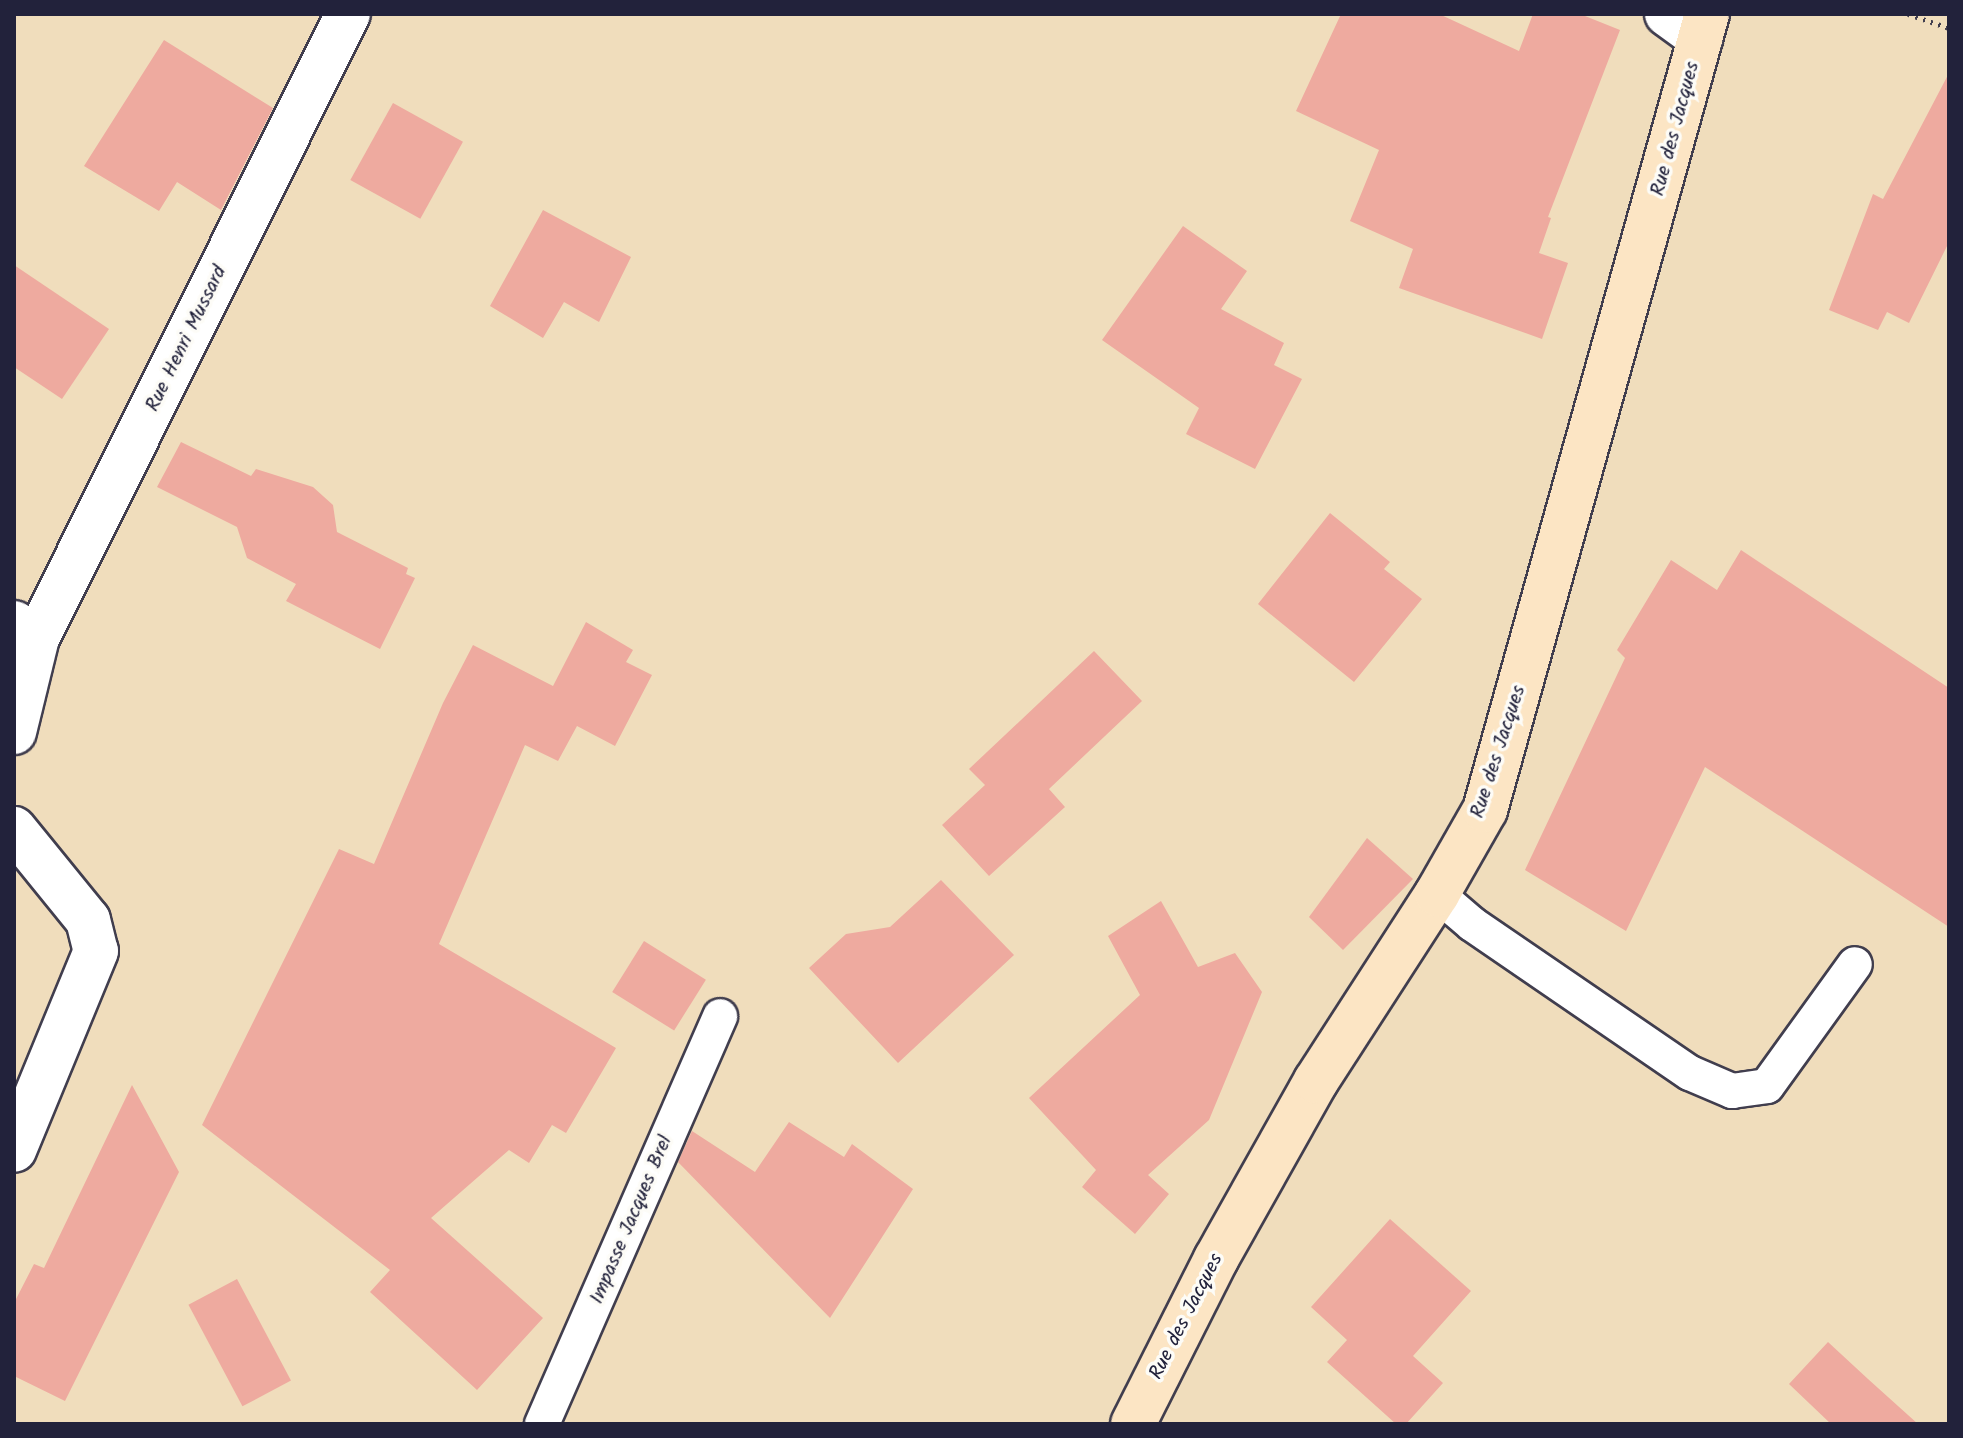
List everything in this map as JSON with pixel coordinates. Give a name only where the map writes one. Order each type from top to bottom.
[{"type":"street","name":"Rue Henri Mussard","points":[[14,732],[26,631],[348,14]]},
{"type":"street","name":"Rue des Jacques","points":[[1133,1424],[1216,1259],[1316,1081],[1437,894],[1485,810],[1691,22]]},
{"type":"street","points":[[14,829],[88,920],[96,951],[14,1150]]},
{"type":"lane","points":[[1437,894],[1472,924],[1690,1073],[1732,1091],[1767,1086],[1855,964]]},
{"type":"lane","name":"Impasse Jacques Brel","points":[[542,1424],[720,1016]]},
{"type":"path","points":[[1908,14],[1949,28]]},
{"type":"building","points":[[1341,14],[1439,14],[1519,51],[1533,14],[1580,14],[1620,30],[1548,217],[1551,218],[1539,253],[1568,263],[1542,339],[1399,288],[1413,249],[1350,221],[1379,150],[1296,111]]},
{"type":"building","points":[[164,40],[273,108],[221,210],[177,182],[159,211],[84,166]]},
{"type":"building","points":[[1949,73],[1949,242],[1909,323],[1887,312],[1878,330],[1829,310],[1873,194],[1883,199]]},
{"type":"building","points":[[393,103],[463,142],[420,219],[350,180]]},
{"type":"building","points":[[543,210],[631,257],[599,322],[564,302],[543,338],[490,306]]},
{"type":"building","points":[[1183,226],[1247,271],[1221,309],[1284,343],[1274,365],[1302,379],[1255,469],[1186,434],[1199,408],[1102,340]]},
{"type":"building","points":[[14,265],[109,329],[62,399],[14,367]]},
{"type":"building","points":[[181,442],[251,476],[256,469],[313,487],[333,505],[337,532],[408,568],[406,574],[415,578],[380,649],[286,601],[296,584],[247,558],[237,527],[157,487]]},
{"type":"building","points":[[1330,513],[1390,562],[1384,569],[1422,599],[1354,682],[1258,604]]},
{"type":"building","points":[[1741,550],[1949,688],[1949,927],[1705,767],[1626,931],[1525,870],[1625,658],[1617,650],[1671,560],[1717,590]]},
{"type":"building","points":[[586,622],[633,650],[626,662],[652,675],[615,746],[577,726],[558,761],[525,745],[439,944],[616,1048],[566,1133],[552,1125],[529,1163],[509,1150],[431,1218],[543,1318],[477,1390],[370,1292],[390,1270],[202,1125],[339,849],[374,864],[443,703],[473,645],[553,686]]},
{"type":"building","points":[[1094,651],[1142,701],[1049,789],[1065,807],[989,876],[942,825],[985,785],[969,769]]},
{"type":"building","points":[[1367,838],[1413,879],[1343,950],[1309,917]]},
{"type":"building","points":[[941,880],[1014,955],[898,1063],[809,968],[846,934],[890,927]]},
{"type":"building","points":[[1161,901],[1198,967],[1235,953],[1262,992],[1209,1120],[1148,1175],[1169,1194],[1135,1234],[1082,1187],[1096,1170],[1029,1098],[1140,995],[1108,936]]},
{"type":"building","points":[[644,941],[706,980],[674,1031],[612,992]]},
{"type":"building","points":[[132,1085],[179,1172],[65,1401],[14,1376],[14,1303],[34,1264],[44,1268]]},
{"type":"building","points":[[789,1122],[844,1157],[852,1144],[913,1189],[830,1318],[678,1162],[692,1131],[755,1172]]},
{"type":"building","points":[[1390,1219],[1471,1291],[1413,1356],[1443,1383],[1406,1424],[1396,1424],[1327,1362],[1347,1340],[1311,1307]]},
{"type":"building","points":[[237,1279],[291,1381],[242,1406],[188,1305]]},
{"type":"building","points":[[1828,1342],[1918,1424],[1831,1424],[1789,1384]]}]
